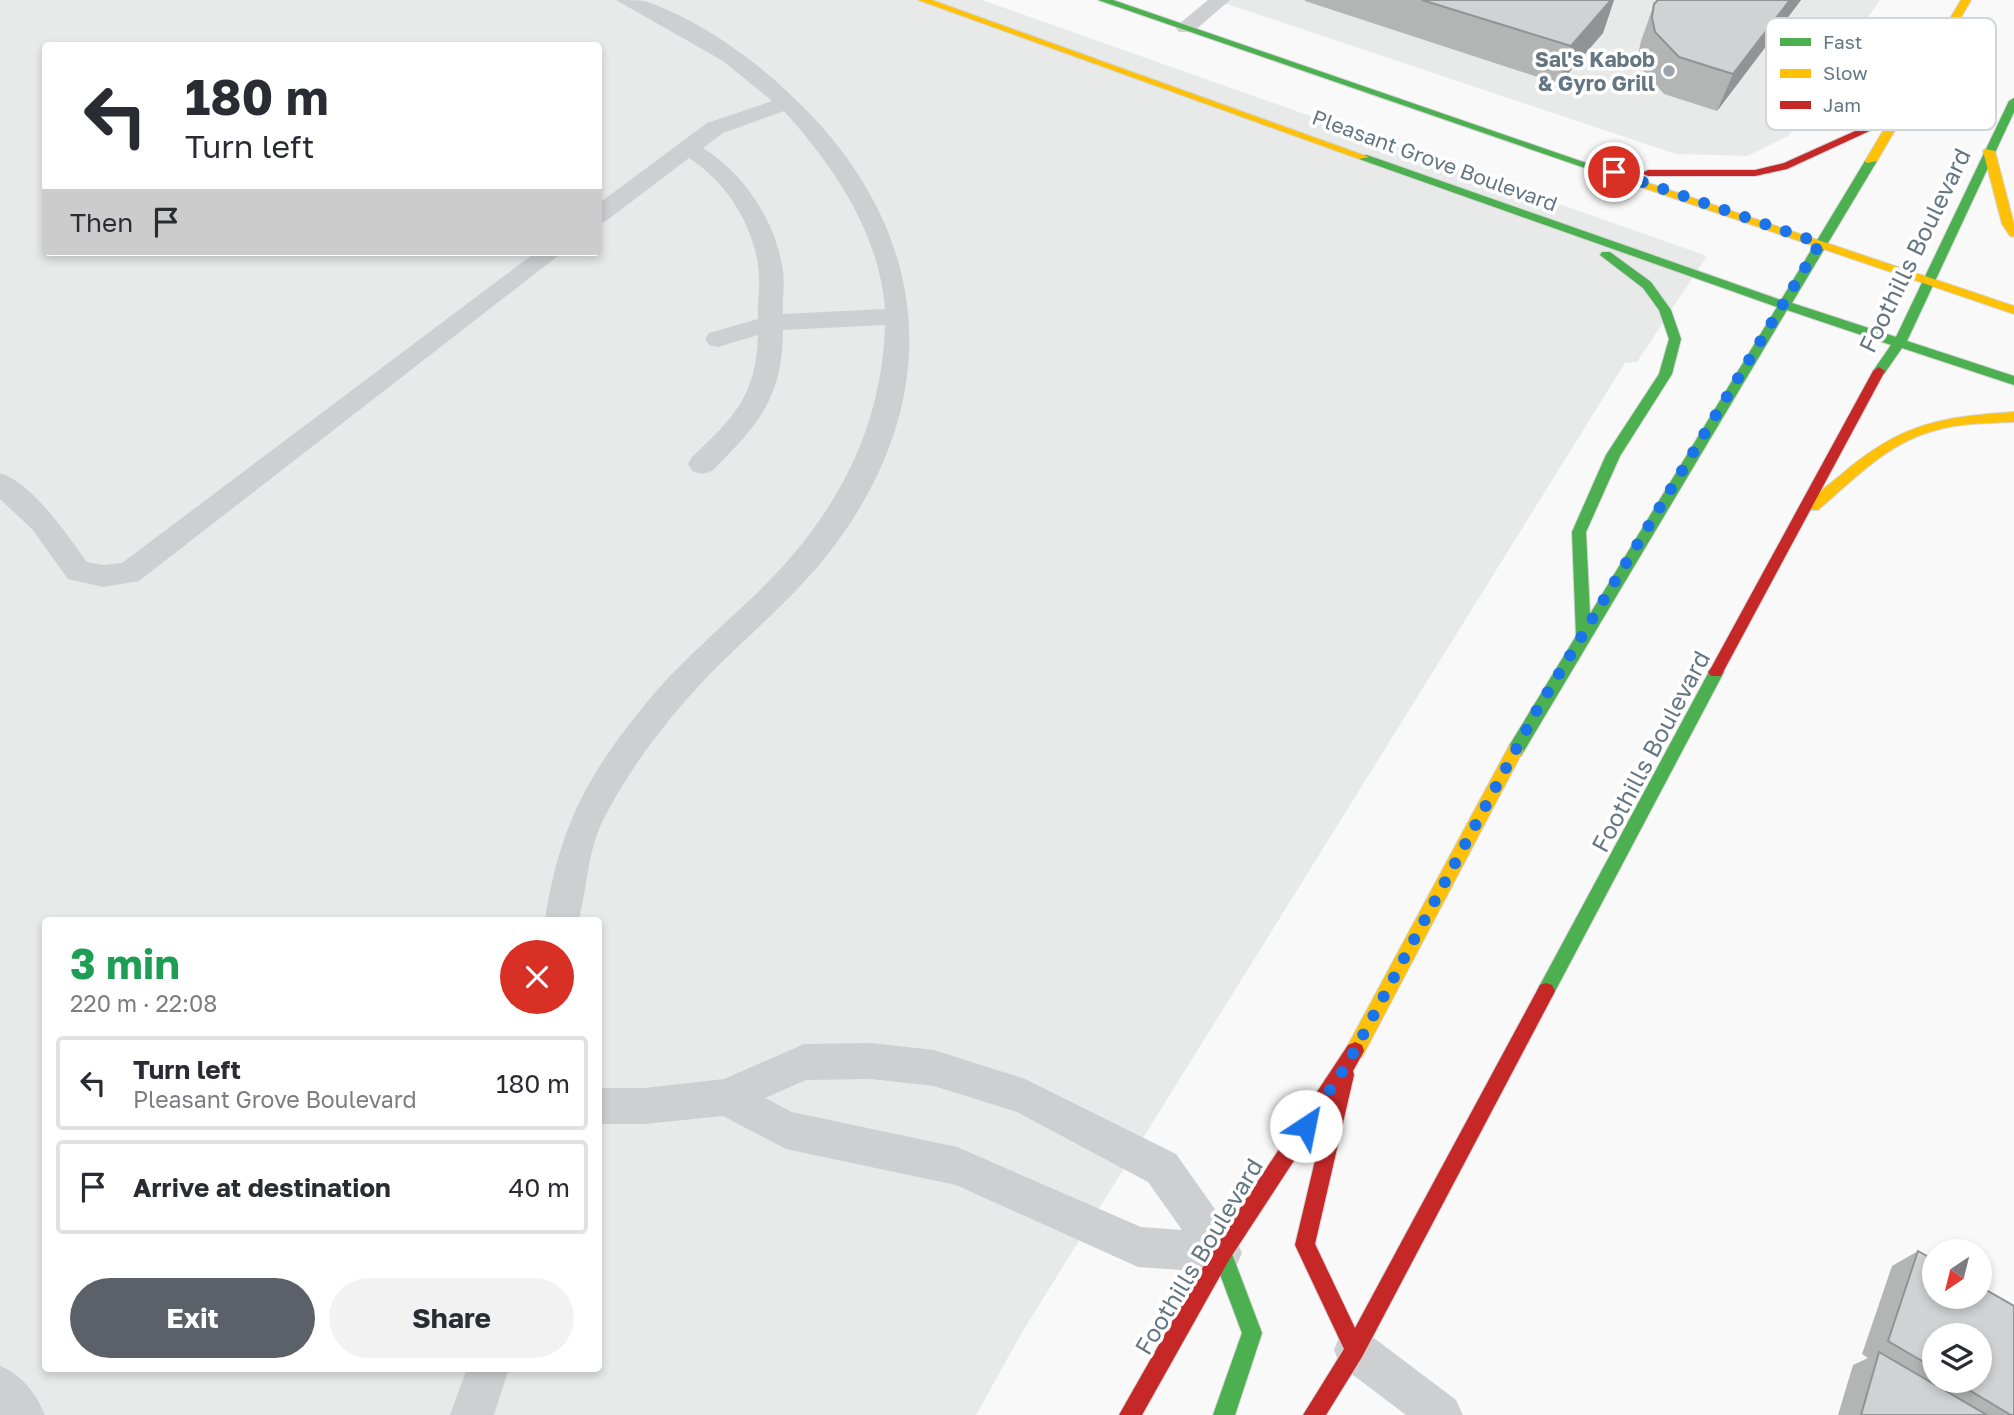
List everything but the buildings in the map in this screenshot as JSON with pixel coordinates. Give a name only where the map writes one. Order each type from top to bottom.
[{"type":"main road","name":"Pleasant Grove Boulevard","points":[[923,0],[1784,306],[1900,342],[2014,382]]},
{"type":"main road","name":"Pleasant Grove Boulevard","points":[[1103,0],[2014,310]]},
{"type":"main road","name":"Foothills Boulevard","points":[[1955,18],[1966,0]]},
{"type":"main road","name":"Foothills Boulevard","points":[[1314,1415],[1355,1350],[1871,382],[1900,342],[1927,280],[2014,101]]},
{"type":"main road","points":[[1614,172],[1755,173],[1787,166],[1866,130]]},
{"type":"main road","name":"Foothills Boulevard","points":[[1130,1415],[1222,1253],[1348,1063],[1537,710],[1889,130]]},
{"type":"main road","points":[[1989,150],[2008,224],[2014,233]]},
{"type":"main road","points":[[1553,224],[1615,260],[1647,285],[1665,310],[1675,339],[1665,374],[1613,454],[1579,533],[1583,635]]},
{"type":"main road","points":[[1803,514],[1887,448],[1922,429],[1959,421],[2014,417]]},
{"type":"main road","points":[[1348,1063],[1305,1245],[1355,1350]]},
{"type":"main road","points":[[1222,1253],[1252,1333],[1224,1415]]},
{"type":"lane","points":[[563,917],[582,830],[636,740],[695,668],[814,551],[861,482],[883,419],[893,372],[898,317],[888,257],[871,218],[848,175],[818,134],[755,74],[715,44],[686,27],[626,0]]},
{"type":"lane","points":[[1185,28],[1220,0]]},
{"type":"lane","points":[[602,213],[715,128],[787,103]]},
{"type":"lane","points":[[688,148],[705,157],[727,180],[750,212],[765,241],[771,273],[772,347],[758,400],[702,464]]},
{"type":"lane","points":[[0,483],[43,522],[78,571],[103,576],[129,573],[546,256]]},
{"type":"lane","points":[[718,339],[743,328],[855,317],[898,317]]},
{"type":"lane","points":[[602,1106],[644,1106],[726,1097],[804,1062],[871,1061],[947,1072],[1025,1097],[1162,1168],[1222,1253]]},
{"type":"lane","points":[[726,1097],[786,1130],[957,1166],[1098,1226],[1138,1247],[1222,1253]]},
{"type":"lane","points":[[1355,1350],[1441,1415]]},
{"type":"lane","points":[[472,1415],[487,1372]]},
{"type":"lane","points":[[0,1387],[23,1415]]},
{"type":"shaded area","points":[[0,0],[982,0],[1707,256],[1637,362],[1625,363],[1021,1334],[976,1415],[0,1415]]},
{"type":"shaded area","points":[[1215,0],[1880,0],[1868,18],[1766,18],[1766,130],[1792,130],[1788,136],[1747,156],[1676,154]]},
{"type":"traffic: fast","points":[[1103,0],[1592,167]]},
{"type":"traffic: fast","points":[[1879,371],[1900,342],[2014,101]]},
{"type":"traffic: fast","points":[[1363,157],[1712,281],[2014,381]]},
{"type":"traffic: fast","points":[[1515,751],[1871,161]]},
{"type":"traffic: fast","points":[[1583,635],[1579,532],[1613,455],[1665,374],[1675,339],[1665,310],[1647,285],[1606,255]]},
{"type":"traffic: fast","points":[[1546,991],[1716,672]]},
{"type":"traffic: fast","points":[[1222,1253],[1252,1333],[1224,1415]]},
{"type":"traffic: slow","points":[[923,0],[1363,157]]},
{"type":"traffic: slow","points":[[1955,18],[1966,0]]},
{"type":"traffic: slow","points":[[1871,161],[1889,130]]},
{"type":"traffic: slow","points":[[1989,151],[2008,224],[2014,233]]},
{"type":"traffic: slow","points":[[1592,167],[2014,310]]},
{"type":"traffic: slow","points":[[1813,506],[1878,452],[1907,435],[1945,423],[2014,417]]},
{"type":"traffic: slow","points":[[1355,1051],[1515,751]]},
{"type":"traffic: jam","points":[[1648,173],[1755,173],[1787,166],[1866,130]]},
{"type":"traffic: jam","points":[[1716,672],[1879,371]]},
{"type":"traffic: jam","points":[[1314,1415],[1355,1350],[1546,991]]},
{"type":"traffic: jam","points":[[1130,1415],[1222,1253],[1355,1051]]},
{"type":"traffic: jam","points":[[1345,1075],[1305,1245],[1355,1350]]},
{"type":"place","name":"Sal's Kabob & Gyro Grill","points":[[1669,71]]},
{"type":"route","points":[[1306,1126],[1348,1063],[1486,810],[1537,710],[1820,243],[1614,172]]}]
